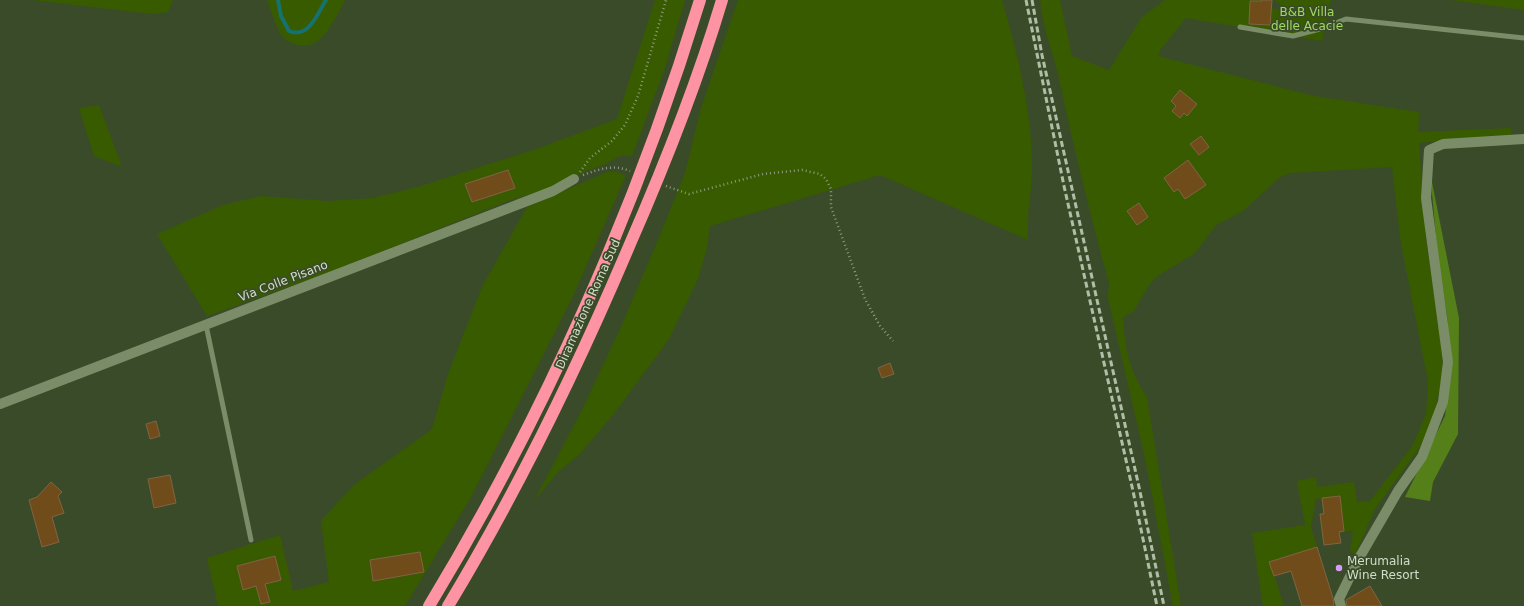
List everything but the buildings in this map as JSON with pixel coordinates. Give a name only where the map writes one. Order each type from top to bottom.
[{"type":"highway","name":"Diramazione Roma Sud","points":[[429,606],[488,504],[538,407],[581,316],[645,162],[669,96],[700,0]]},
{"type":"highway","name":"Diramazione Roma Sud","points":[[448,606],[509,500],[564,392],[599,317],[663,169],[696,81],[722,0]]},
{"type":"street","points":[[1341,606],[1339,599],[1358,560],[1398,491],[1422,457],[1443,402],[1448,362],[1426,198],[1428,150],[1443,144],[1524,139]]},
{"type":"street","name":"Via Colle Pisano","points":[[0,404],[553,190],[574,179]]},
{"type":"lane","points":[[1240,27],[1294,36],[1320,29],[1346,19],[1524,38]]},
{"type":"lane","points":[[206,324],[251,540]]},
{"type":"path","points":[[574,179],[590,158],[612,141],[625,125],[638,96],[666,0]]},
{"type":"path","points":[[574,179],[603,168],[619,167],[632,172]]},
{"type":"path","points":[[659,184],[689,194],[763,174],[802,170],[820,174],[826,179],[831,189],[831,207],[865,299],[880,326],[893,341]]},
{"type":"green space","points":[[32,0],[173,0],[168,12],[153,14]]},
{"type":"green space","points":[[267,0],[345,0],[327,31],[321,38],[314,43],[298,45],[288,41],[280,33]]},
{"type":"green space","points":[[655,0],[685,0],[665,68],[632,156],[620,156],[550,188],[508,201],[338,269],[207,316],[157,234],[223,205],[260,196],[328,201],[373,198],[421,186],[539,148],[617,119]],"holes":[[[465,184],[515,188],[472,202]]]},
{"type":"green space","points":[[738,0],[1002,0],[1018,60],[1029,120],[1032,171],[1028,240],[880,175],[710,226],[707,247],[698,279],[669,339],[616,411],[580,454],[557,473],[534,501],[581,412],[620,329],[658,240],[685,173],[701,108]]},
{"type":"green space","name":"B&B Villa delle Acacie","points":[[1040,0],[1060,0],[1072,56],[1109,70],[1142,17],[1165,0],[1262,0],[1250,1],[1249,24],[1270,25],[1271,8],[1279,10],[1280,3],[1275,2],[1275,0],[1331,0],[1322,41],[1186,18],[1161,49],[1158,56],[1314,96],[1419,112],[1418,132],[1511,128],[1511,136],[1419,143],[1426,240],[1441,337],[1443,374],[1435,410],[1422,444],[1375,509],[1355,555],[1350,550],[1353,531],[1344,531],[1340,496],[1316,499],[1311,527],[1317,547],[1270,562],[1284,606],[1263,606],[1252,533],[1305,525],[1297,481],[1316,477],[1317,487],[1354,482],[1357,502],[1370,501],[1413,445],[1426,414],[1428,381],[1401,244],[1392,167],[1290,173],[1280,177],[1243,211],[1216,225],[1195,253],[1156,277],[1147,288],[1134,311],[1123,317],[1129,359],[1136,378],[1147,397],[1181,606],[1173,606],[1145,458],[1108,298],[1109,283],[1070,130],[1057,69],[1041,10]],"holes":[[[1180,90],[1197,104],[1187,116],[1184,113],[1180,118],[1172,111],[1176,106],[1171,101]],[[1200,136],[1209,147],[1199,155],[1190,144]]]},
{"type":"green space","points":[[1451,0],[1524,0],[1524,10]]},
{"type":"green space","points":[[99,105],[122,167],[94,156],[79,108]]},
{"type":"green space","points":[[607,172],[617,172],[626,175],[573,296],[471,497],[405,606],[218,606],[207,558],[280,535],[293,591],[329,582],[321,521],[354,485],[432,429],[448,374],[482,287],[527,207]],"holes":[[[420,552],[423,573],[373,581],[370,560]],[[275,556],[281,580],[265,584],[270,602],[261,604],[256,586],[243,590],[237,566]]]},
{"type":"green space","points":[[1430,172],[1459,318],[1458,434],[1433,482],[1430,501],[1405,497],[1445,416],[1450,362],[1447,315],[1438,258]]},
{"type":"waterway","points":[[278,0],[281,16],[289,31],[296,33],[302,32],[312,24],[326,0]]},
{"type":"railway","points":[[1026,0],[1064,186],[1133,491],[1157,606]]},
{"type":"railway","points":[[1032,0],[1042,55],[1139,487],[1164,606]]},
{"type":"place","name":"Merumalia Wine Resort","points":[[1339,568]]}]
